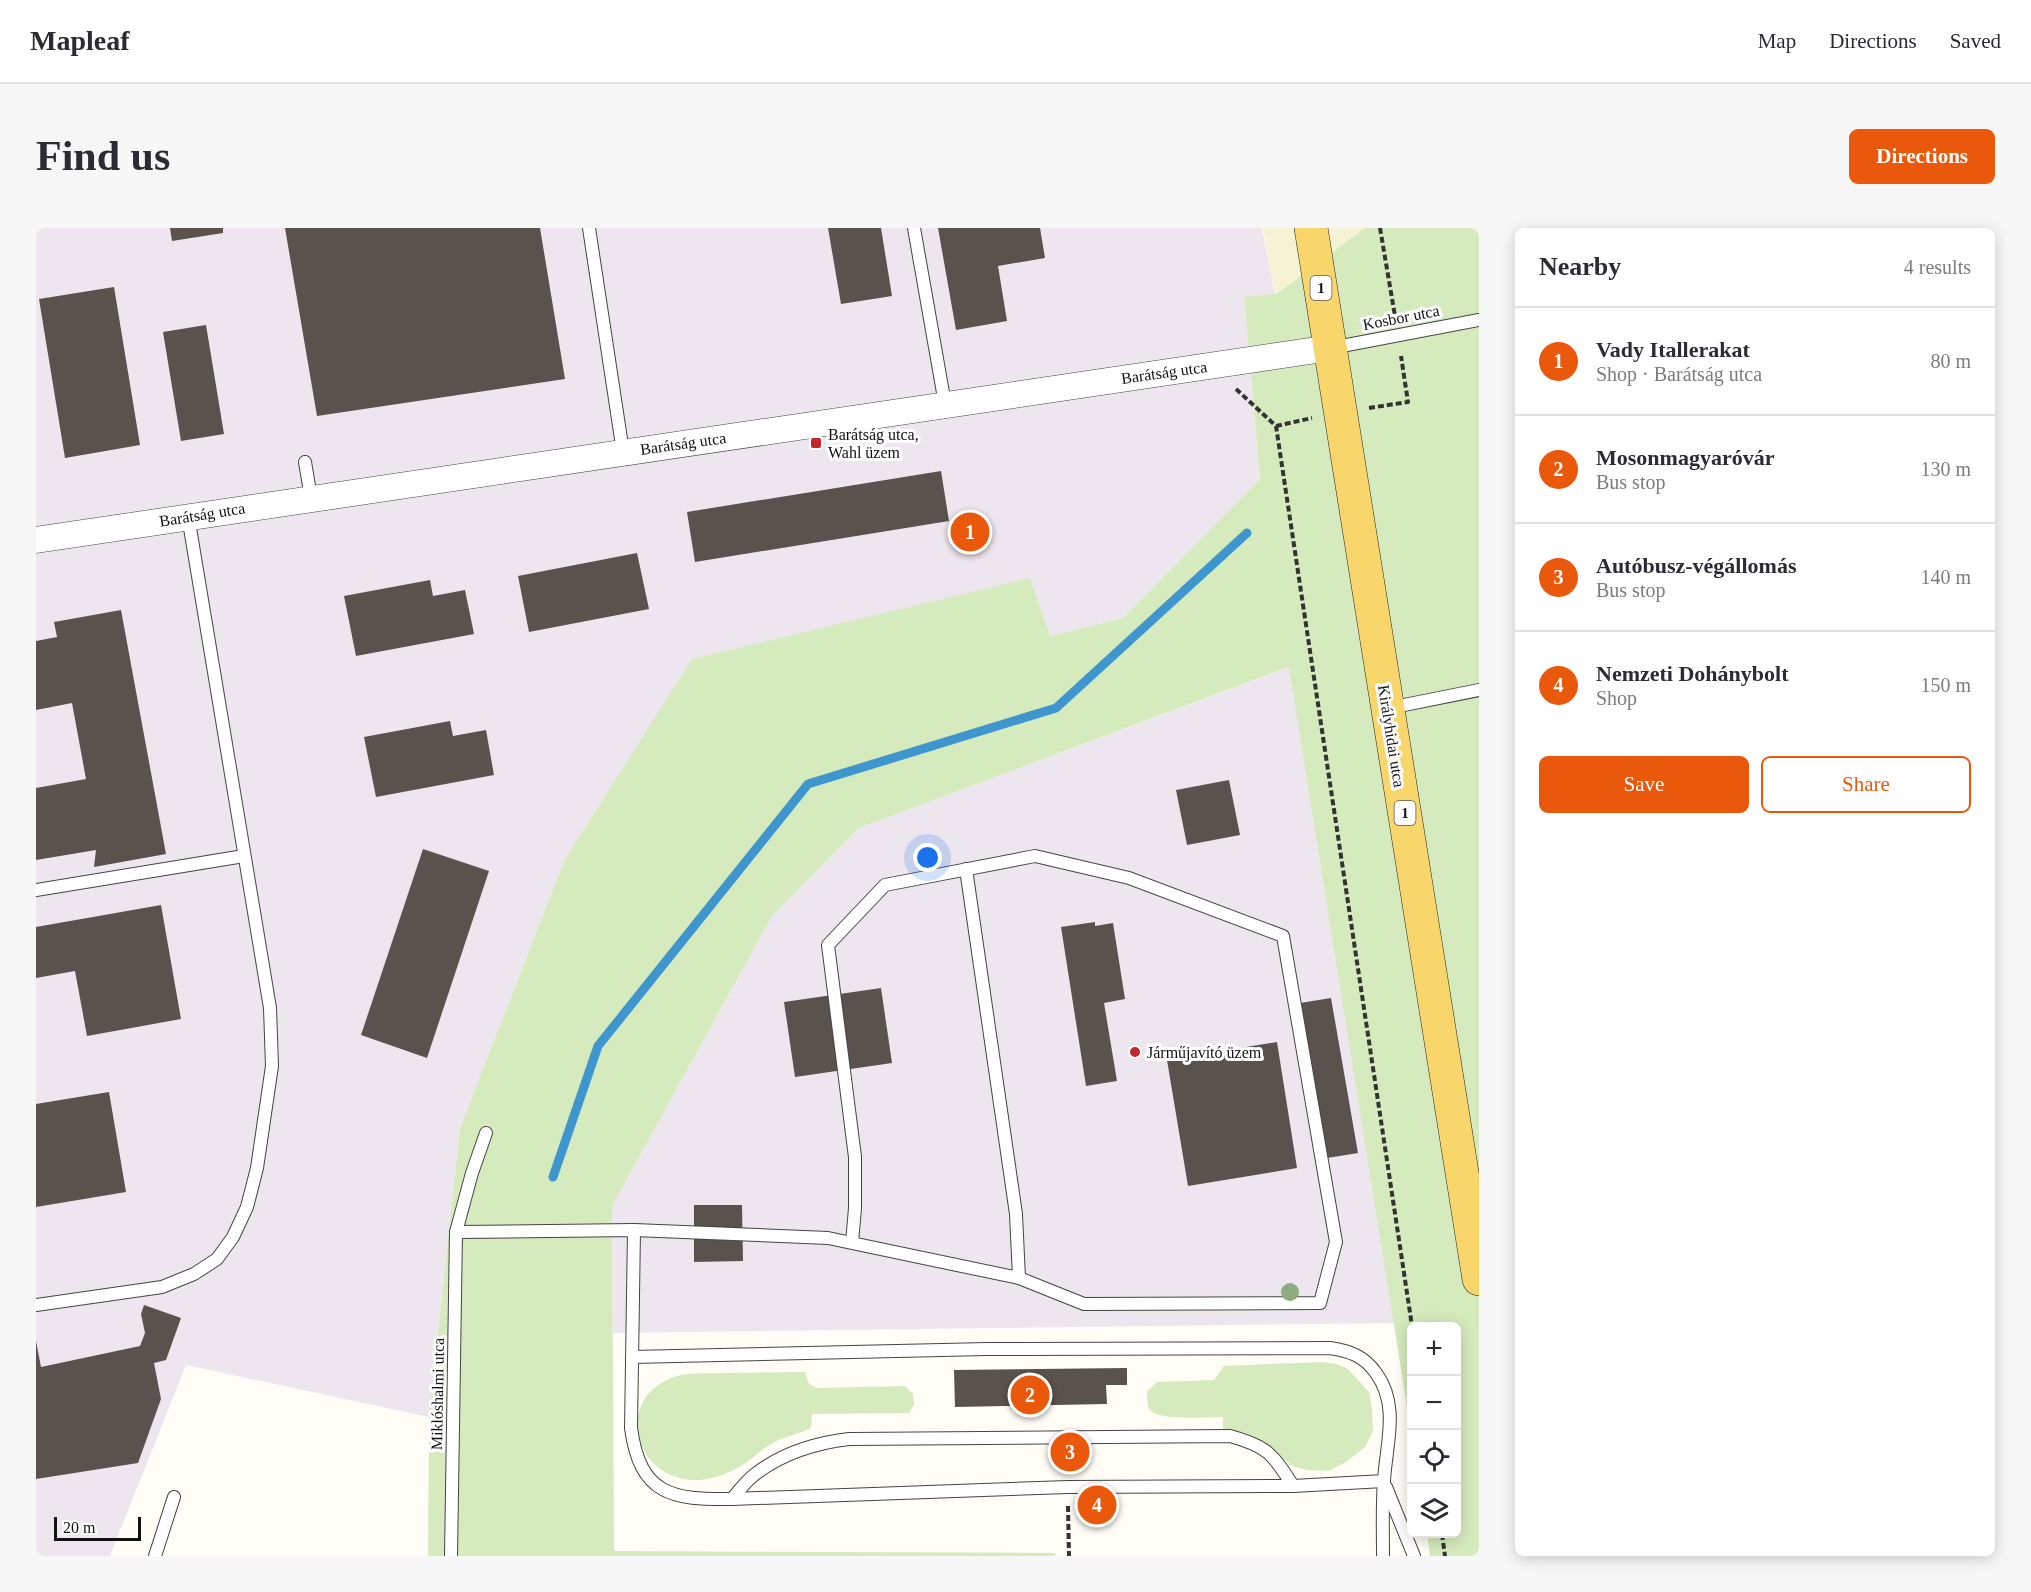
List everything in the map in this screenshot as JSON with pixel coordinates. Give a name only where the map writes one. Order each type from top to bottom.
[{"type":"main road","name":"Királyhidai utca","points":[[1311,228],[1388,709],[1469,1151],[1479,1279]]},
{"type":"street","name":"Barátság utca","points":[[36,540],[1330,348]]},
{"type":"lane","points":[[589,228],[623,452]]},
{"type":"lane","points":[[914,228],[945,404]]},
{"type":"lane","name":"Kosbor utca","points":[[1330,348],[1479,320]]},
{"type":"lane","points":[[305,462],[311,498]]},
{"type":"lane","points":[[36,1305],[162,1287],[194,1274],[218,1259],[233,1237],[247,1207],[257,1168],[272,1065],[270,1008],[188,516]]},
{"type":"lane","points":[[1388,709],[1479,690]]},
{"type":"lane","points":[[36,890],[244,856]]},
{"type":"lane","points":[[456,1232],[634,1230],[828,1238],[1019,1278],[1084,1304],[1320,1303],[1335,1242],[1283,936],[1129,878],[1035,856],[885,885],[828,945],[855,1157],[852,1243]]},
{"type":"lane","points":[[966,869],[1016,1214],[1019,1278]]},
{"type":"lane","name":"Miklóshalmi utca","points":[[451,1556],[456,1232],[486,1133]]},
{"type":"lane","points":[[634,1230],[631,1428],[637,1459],[644,1471],[654,1484],[681,1497],[732,1499],[1068,1487],[1293,1486],[1384,1481]]},
{"type":"lane","points":[[632,1358],[987,1349],[1330,1348],[1344,1350],[1365,1360],[1377,1374],[1387,1391],[1391,1406],[1384,1481],[1383,1556]]},
{"type":"lane","points":[[732,1499],[752,1476],[778,1459],[823,1442],[849,1439],[1230,1436],[1255,1443],[1269,1452],[1293,1486]]},
{"type":"lane","points":[[1384,1481],[1414,1556]]},
{"type":"lane","points":[[155,1556],[174,1497]]},
{"type":"path","points":[[1210,365],[1276,426],[1411,1322]]},
{"type":"path","points":[[1068,1487],[1069,1556]]},
{"type":"path","points":[[1443,1538],[1445,1556]]},
{"type":"shaded area","points":[[36,228],[1262,228],[1275,294],[1244,298],[1260,479],[1123,618],[1050,636],[1030,579],[564,861],[460,1128],[429,1417],[186,1365],[110,1556],[36,1556]]},
{"type":"shaded area","points":[[1263,228],[1365,228],[1275,294]]},
{"type":"shaded area","points":[[1290,667],[1395,1323],[613,1333],[612,1206],[772,916],[859,828]]},
{"type":"green space","points":[[1365,228],[1479,228],[1479,1556],[1430,1556],[1428,1538],[1461,1538],[1461,1322],[1407,1322],[1407,1407],[1289,667],[859,828],[772,916],[612,1206],[614,1551],[1055,1553],[1056,1556],[428,1556],[429,1417],[460,1128],[564,861],[692,659],[1030,578],[1050,636],[1123,618],[1260,479],[1244,297],[1276,294]]},
{"type":"green space","points":[[1322,1362],[1337,1364],[1348,1369],[1369,1392],[1372,1408],[1373,1431],[1365,1447],[1346,1462],[1329,1471],[1294,1467],[1254,1436],[1223,1429],[1223,1417],[1163,1416],[1150,1410],[1148,1406],[1147,1391],[1157,1382],[1214,1380],[1224,1366]]},
{"type":"green space","points":[[805,1372],[809,1384],[817,1388],[905,1386],[913,1394],[914,1405],[909,1413],[812,1414],[811,1428],[770,1445],[729,1472],[703,1480],[676,1477],[659,1468],[647,1455],[639,1439],[637,1422],[641,1405],[652,1391],[669,1379],[696,1373]]},
{"type":"building","points":[[170,228],[223,228],[223,233],[172,241]]},
{"type":"building","points":[[285,228],[540,228],[565,379],[317,416]]},
{"type":"building","points":[[828,228],[881,228],[892,296],[841,304]]},
{"type":"building","points":[[938,228],[1040,228],[1045,258],[998,266],[1007,321],[956,330]]},
{"type":"building","points":[[114,287],[140,445],[65,458],[39,299]]},
{"type":"building","points":[[206,325],[224,434],[181,441],[163,332]]},
{"type":"building","points":[[941,471],[949,521],[695,562],[687,512]]},
{"type":"building","points":[[637,553],[649,609],[529,632],[518,576]]},
{"type":"building","points":[[430,580],[433,596],[465,590],[474,634],[356,656],[344,596]]},
{"type":"building","points":[[121,610],[166,854],[94,867],[96,850],[36,860],[36,788],[86,779],[72,703],[36,710],[36,641],[57,637],[54,622]]},
{"type":"building","points":[[450,721],[453,736],[486,730],[494,775],[376,797],[364,737]]},
{"type":"building","points":[[1229,780],[1240,835],[1187,845],[1176,790]]},
{"type":"building","points":[[423,849],[489,871],[427,1058],[361,1035]]},
{"type":"building","points":[[161,905],[181,1019],[87,1036],[75,971],[36,978],[36,927]]},
{"type":"building","points":[[1095,922],[1095,926],[1113,923],[1125,999],[1104,1003],[1117,1081],[1086,1086],[1061,927]]},
{"type":"building","points":[[881,988],[892,1063],[795,1077],[784,1002]]},
{"type":"building","points":[[1331,998],[1358,1153],[1327,1158],[1300,1003]]},
{"type":"building","points":[[1277,1042],[1297,1168],[1188,1186],[1167,1060]]},
{"type":"building","points":[[109,1092],[126,1192],[36,1207],[36,1104]]},
{"type":"building","points":[[694,1205],[742,1205],[743,1261],[694,1262]]},
{"type":"building","points":[[144,1305],[181,1318],[166,1360],[154,1363],[161,1399],[138,1463],[36,1479],[36,1341],[41,1367],[140,1346],[145,1333],[141,1314]]},
{"type":"building","points":[[1127,1368],[1127,1385],[1106,1385],[1107,1404],[955,1407],[954,1370]]},
{"type":"waterway","points":[[553,1177],[598,1046],[808,784],[1056,708],[1247,533]]},
{"type":"place","name":"Barátság utca, Wahl üzem","points":[[816,443]]},
{"type":"place","name":"Vady Itallerakat","points":[[970,532]]},
{"type":"place","name":"Járműjavító üzem","points":[[1135,1052]]},
{"type":"place","name":"Mosonmagyaróvár","points":[[1030,1395]]},
{"type":"place","name":"Autóbusz-végállomás","points":[[1070,1452]]},
{"type":"place","name":"Nemzeti Dohánybolt","points":[[1097,1505]]}]
